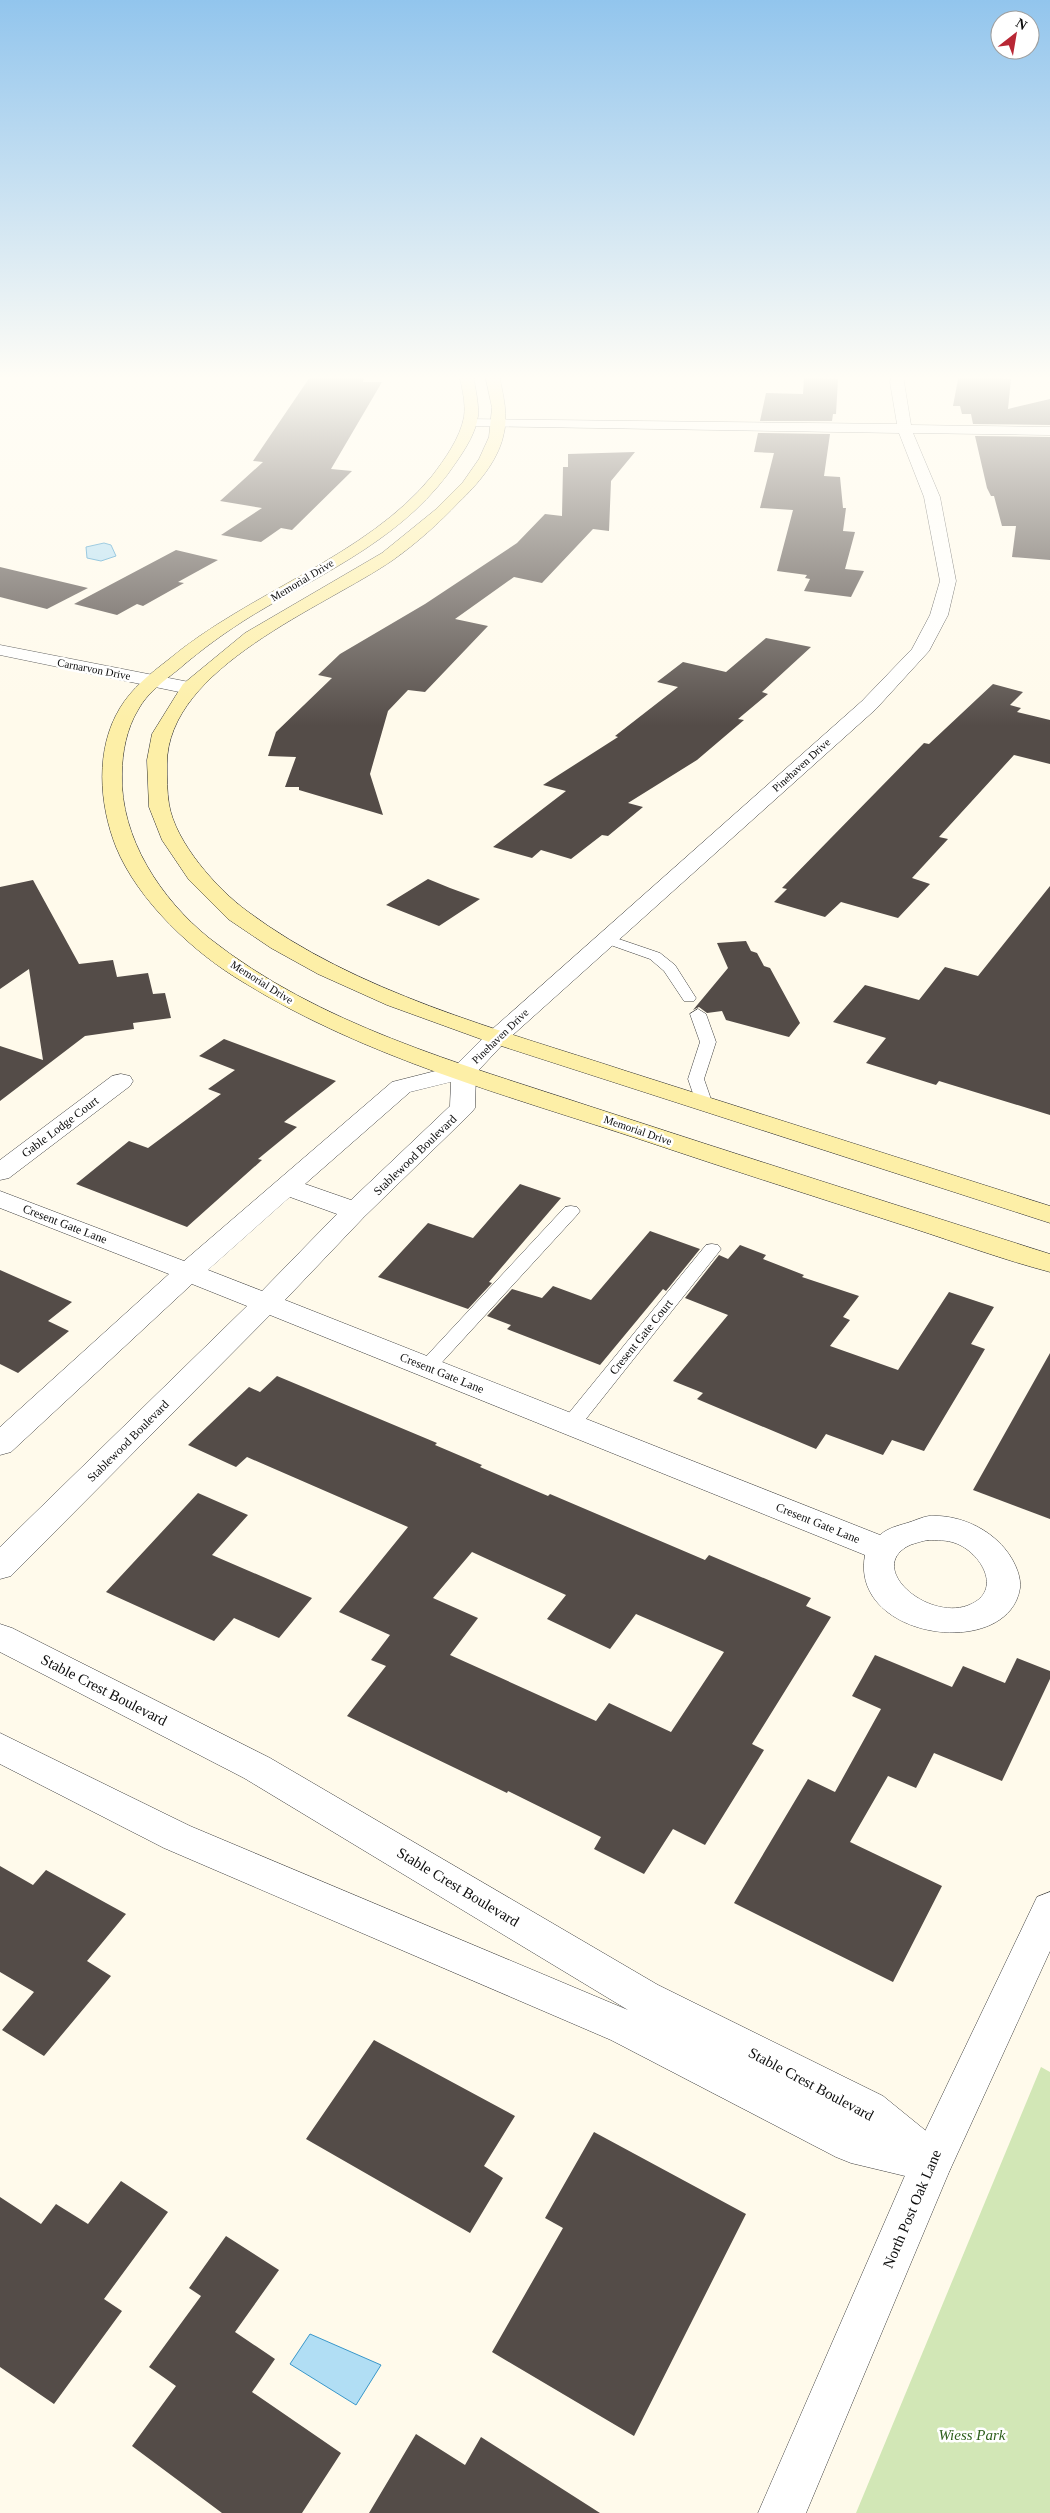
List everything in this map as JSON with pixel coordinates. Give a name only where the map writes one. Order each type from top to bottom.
[{"type":"main road","name":"Memorial Drive","points":[[426,491],[409,510],[382,532],[219,629],[184,654],[154,680],[130,706],[119,729],[111,781],[120,829],[136,867],[167,908],[200,941],[253,978],[302,1006],[366,1035],[464,1071],[839,1197],[1050,1263]]},
{"type":"main road","name":"Memorial Drive","points":[[462,491],[440,514],[388,556],[252,637],[189,688],[162,734],[157,760],[159,807],[172,840],[197,875],[236,914],[279,943],[326,969],[395,1000],[497,1037],[1050,1215]]},
{"type":"main road","points":[[409,510],[440,514]]},
{"type":"main road","points":[[932,1226],[1050,1252]]},
{"type":"street","name":"Pinehaven Drive","points":[[464,1071],[497,1037],[870,704],[920,651],[939,615],[948,581],[930,491]]},
{"type":"street","name":"Carnarvon Drive","points":[[0,650],[189,688]]},
{"type":"street","points":[[0,1444],[188,1272],[401,1087],[464,1071]]},
{"type":"street","name":"Stablewood Boulevard","points":[[0,1567],[266,1304],[355,1211],[462,1108],[464,1071]]},
{"type":"street","name":"Gable Lodge Court","points":[[0,1172],[121,1081]]},
{"type":"street","points":[[288,1187],[355,1211]]},
{"type":"street","name":"Cresent Gate Lane","points":[[0,1199],[883,1549]]},
{"type":"street","name":"Stable Crest Boulevard","points":[[0,1637],[257,1768],[644,1998],[868,2110],[932,2162]]},
{"type":"street","points":[[0,1747],[177,1837],[391,1926],[624,2027],[851,2143],[932,2162]]},
{"type":"street","name":"North Post Oak Lane","points":[[782,2513],[932,2162],[1050,1909]]},
{"type":"lane","points":[[607,939],[654,956],[670,968],[689,998]]},
{"type":"lane","points":[[698,1014],[708,1042],[696,1079],[705,1105]]},
{"type":"lane","points":[[427,1367],[571,1211]]},
{"type":"lane","name":"Cresent Gate Court","points":[[571,1424],[712,1249]]},
{"type":"green space","name":"Wiess Park","points":[[1041,2067],[1050,2072],[1050,2513],[856,2513]]},
{"type":"water","points":[[104,543],[111,545],[116,556],[101,561],[87,558],[86,547]]},
{"type":"water","points":[[310,2334],[381,2365],[356,2405],[290,2364]]},
{"type":"building","points":[[231,491],[331,491],[292,530],[281,528],[261,542],[221,535],[262,508],[220,501]]},
{"type":"building","points":[[563,491],[611,491],[609,531],[593,529],[542,583],[514,577],[455,619],[488,626],[425,692],[408,690],[388,711],[370,774],[383,815],[299,790],[299,787],[285,787],[296,757],[268,756],[276,732],[332,678],[318,675],[340,654],[425,604],[517,543],[545,514],[562,516]]},
{"type":"building","points":[[764,491],[841,491],[843,508],[846,508],[843,531],[855,532],[845,569],[864,571],[851,597],[804,591],[810,579],[805,578],[807,575],[777,571],[793,510],[760,508]]},
{"type":"building","points":[[989,491],[1050,491],[1050,560],[1012,557],[1016,526],[1002,526],[994,496],[991,496]]},
{"type":"building","points":[[176,550],[218,560],[178,582],[184,583],[143,606],[137,604],[117,615],[74,604]]},
{"type":"building","points":[[0,567],[88,588],[47,609],[0,597]]},
{"type":"building","points":[[766,638],[811,647],[762,692],[768,694],[738,719],[744,720],[697,760],[628,803],[643,807],[608,836],[602,835],[571,859],[541,850],[532,858],[493,847],[566,791],[543,785],[618,737],[615,736],[678,687],[657,682],[683,662],[726,672]]},
{"type":"building","points":[[993,684],[1023,692],[1010,705],[1021,708],[1017,712],[1050,720],[1050,764],[1014,755],[939,837],[948,839],[912,878],[930,884],[898,918],[841,902],[825,917],[774,902],[787,889],[782,888],[924,743],[929,744]]},
{"type":"building","points":[[428,879],[480,899],[439,926],[386,905]]},
{"type":"building","points":[[33,880],[79,964],[113,960],[117,977],[148,973],[153,994],[165,993],[171,1018],[133,1023],[134,1029],[85,1036],[0,1101],[0,1046],[43,1060],[29,969],[0,989],[0,887]]},
{"type":"building","points":[[1050,886],[1050,1115],[939,1081],[936,1085],[866,1063],[886,1038],[833,1022],[865,985],[919,1000],[945,967],[978,976]]},
{"type":"building","points":[[746,941],[751,951],[757,953],[764,966],[770,968],[800,1023],[789,1037],[726,1020],[722,1011],[707,1013],[699,1007],[693,1010],[728,968],[717,943]]},
{"type":"building","points":[[224,1039],[336,1081],[284,1122],[297,1127],[258,1159],[262,1160],[187,1227],[76,1184],[129,1141],[148,1148],[221,1094],[208,1089],[235,1070],[199,1056]]},
{"type":"building","points":[[520,1184],[561,1198],[489,1282],[492,1283],[468,1309],[378,1277],[428,1223],[473,1238]]},
{"type":"building","points":[[650,1231],[700,1249],[666,1291],[663,1289],[600,1365],[507,1329],[511,1325],[487,1316],[512,1289],[542,1298],[553,1286],[591,1300]]},
{"type":"building","points":[[740,1245],[766,1255],[763,1259],[804,1275],[802,1277],[859,1296],[843,1317],[850,1320],[830,1346],[898,1370],[949,1292],[994,1307],[971,1344],[985,1349],[924,1451],[892,1440],[883,1455],[826,1434],[816,1449],[697,1399],[703,1393],[673,1381],[728,1315],[685,1298],[719,1255],[728,1259]]},
{"type":"building","points":[[0,1270],[72,1302],[48,1321],[69,1331],[18,1373],[0,1364]]},
{"type":"building","points":[[1050,1353],[1050,1519],[973,1490]]},
{"type":"building","points":[[277,1376],[437,1443],[435,1445],[482,1465],[480,1467],[548,1496],[550,1494],[705,1560],[709,1555],[811,1598],[806,1606],[831,1617],[752,1744],[764,1750],[705,1845],[673,1829],[644,1874],[594,1849],[601,1837],[508,1791],[507,1793],[347,1716],[386,1666],[371,1660],[390,1635],[339,1612],[408,1527],[247,1457],[236,1467],[188,1445],[249,1387],[260,1392]],"holes":[[[472,1552],[566,1595],[547,1619],[610,1649],[636,1614],[724,1652],[671,1732],[609,1703],[596,1721],[450,1655],[478,1618],[433,1598]]]},
{"type":"building","points":[[198,1493],[248,1515],[212,1555],[312,1598],[279,1638],[234,1618],[214,1641],[106,1592]]},
{"type":"building","points":[[875,1655],[952,1687],[963,1666],[1005,1683],[1017,1658],[1050,1671],[1050,1679],[1002,1781],[934,1753],[916,1788],[888,1776],[850,1842],[942,1886],[893,1982],[734,1903],[808,1779],[835,1792],[881,1709],[852,1696]]},
{"type":"building","points":[[0,1866],[33,1885],[46,1870],[126,1914],[87,1961],[111,1976],[44,2056],[2,2030],[34,1992],[0,1972]]},
{"type":"building","points":[[374,2040],[515,2116],[484,2166],[503,2178],[470,2233],[306,2139]]},
{"type":"building","points":[[594,2132],[746,2214],[634,2436],[492,2352],[563,2228],[545,2218]]},
{"type":"building","points":[[121,2181],[168,2212],[104,2299],[122,2311],[54,2404],[0,2367],[0,2197],[41,2224],[56,2204],[88,2224]]},
{"type":"building","points":[[226,2236],[279,2270],[235,2332],[275,2359],[252,2392],[341,2453],[302,2513],[222,2513],[132,2446],[176,2386],[149,2367],[201,2296],[189,2288]]},
{"type":"building","points":[[416,2434],[465,2465],[481,2437],[600,2513],[369,2513]]}]
